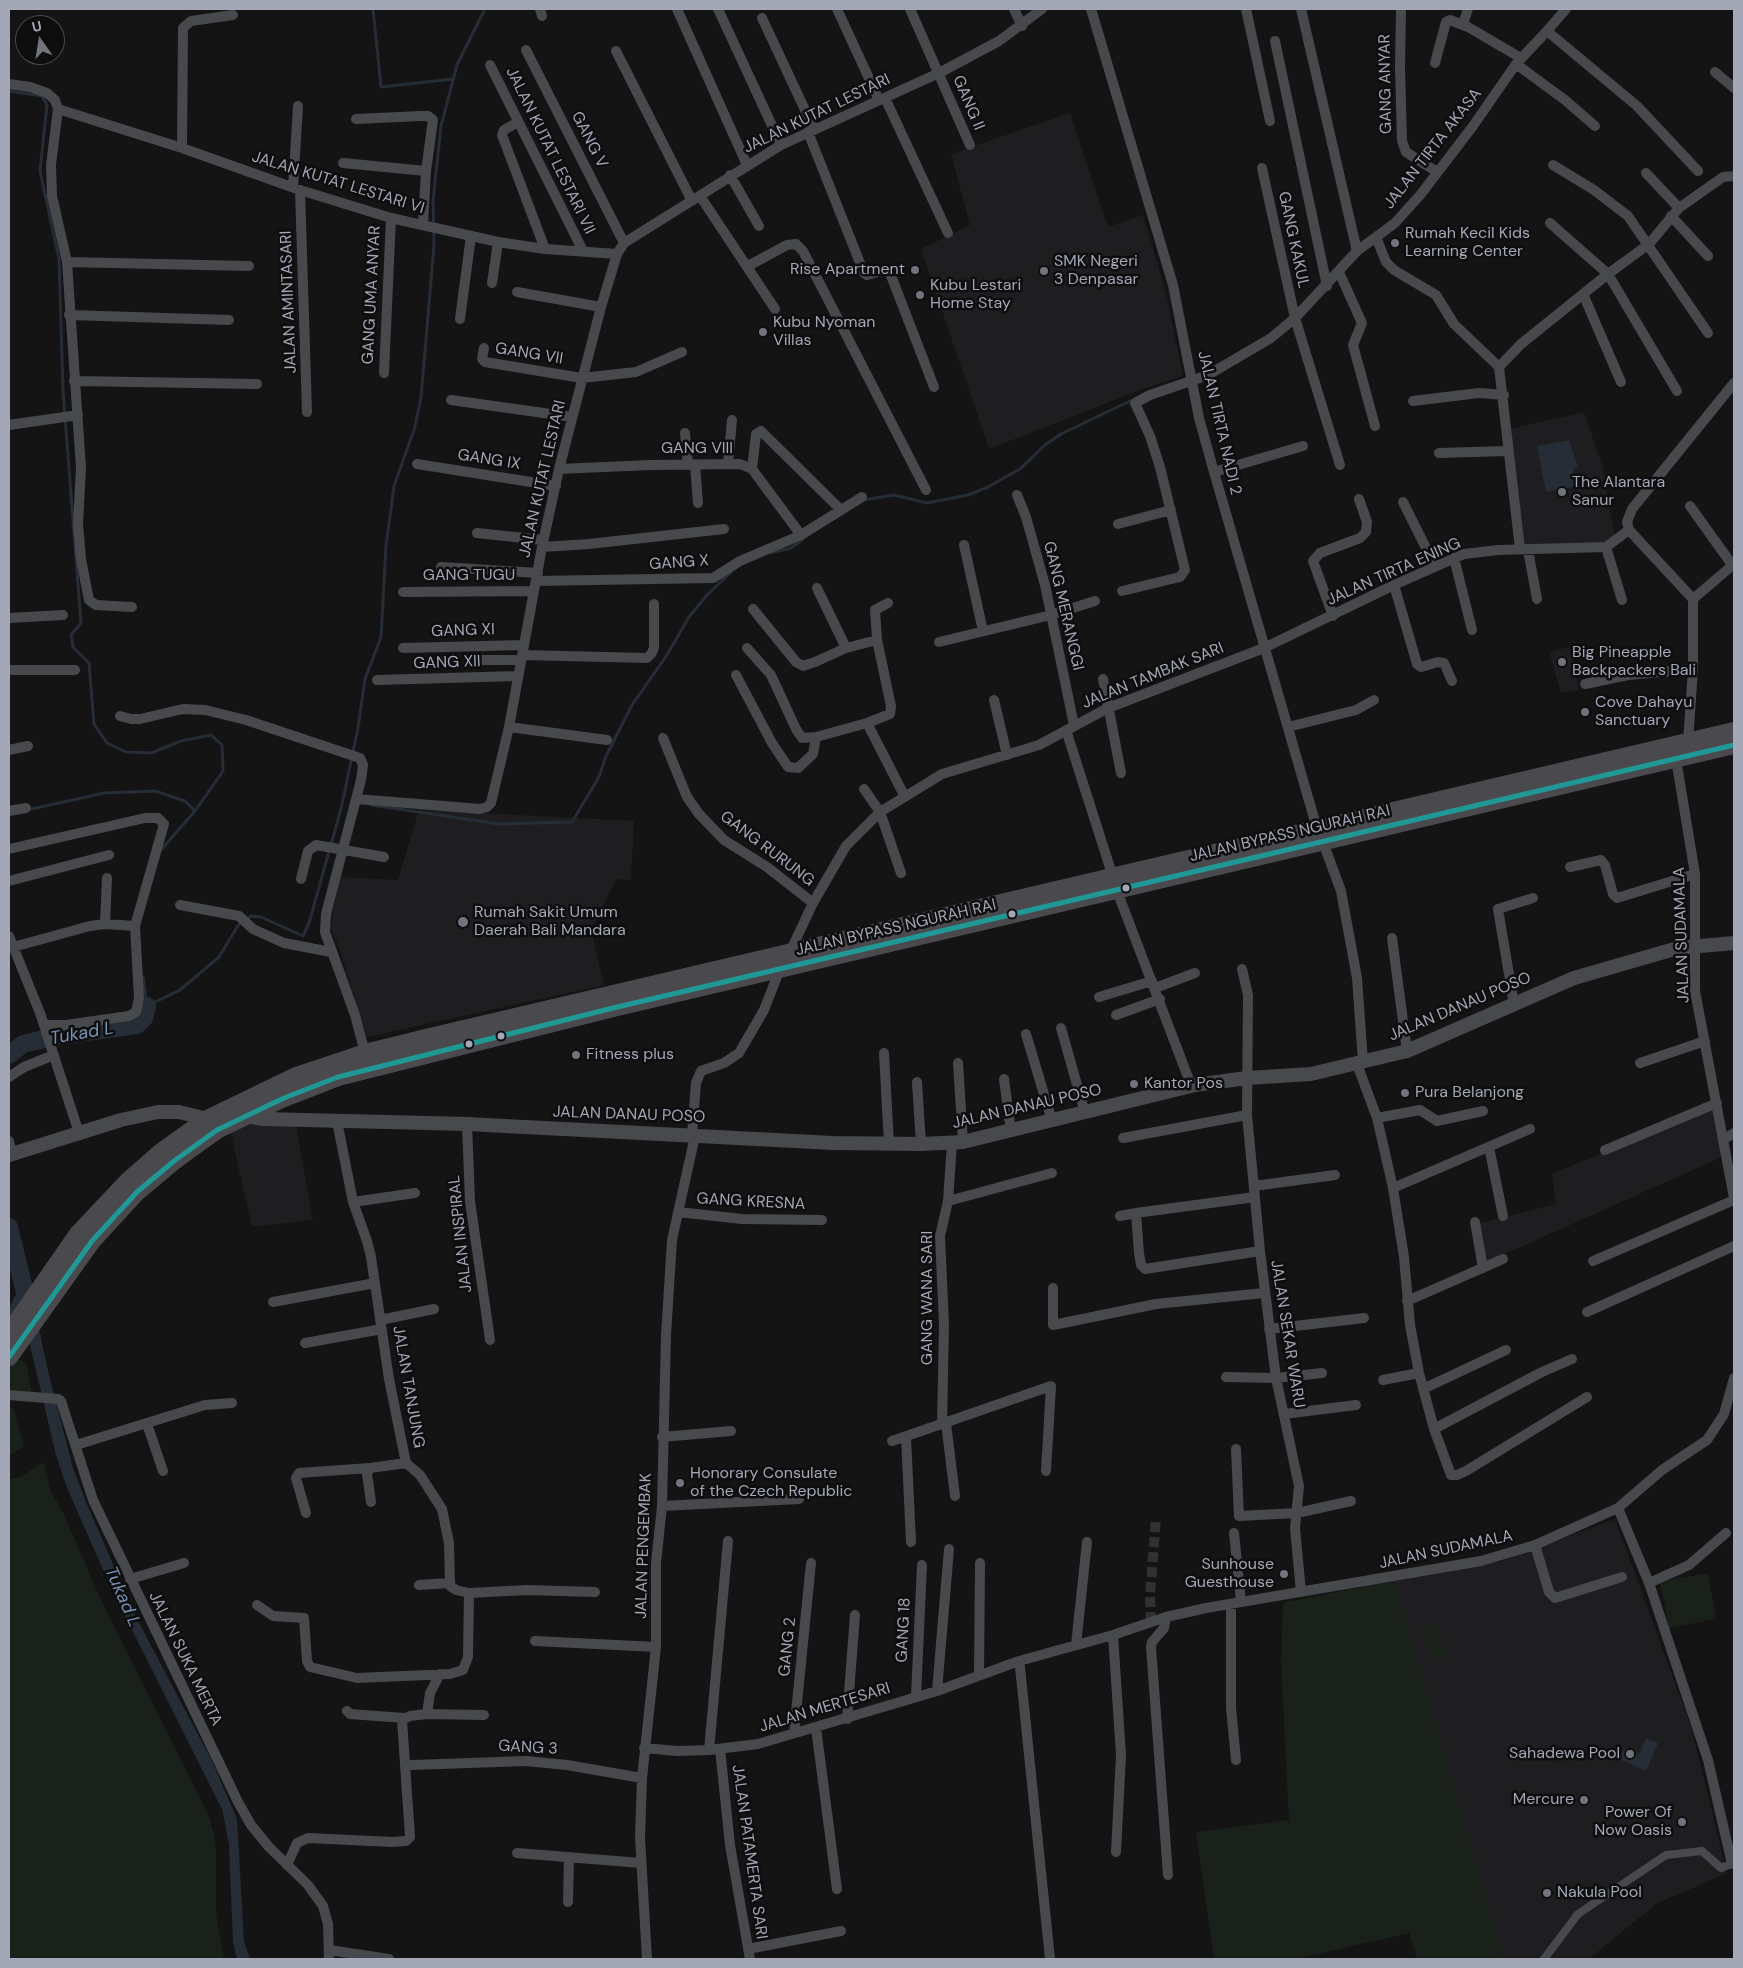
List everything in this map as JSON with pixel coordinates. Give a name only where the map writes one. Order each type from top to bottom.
[{"type":"highway","name":"JALAN BYPASS NGURAH RAI","points":[[9,1357],[78,1234],[101,1208],[161,1152],[207,1119],[296,1076],[366,1053],[685,984],[780,969],[1734,731]]},
{"type":"highway","name":"JALAN BYPASS NGURAH RAI","points":[[1320,835],[1734,745]]},
{"type":"highway","name":"JALAN BYPASS NGURAH RAI","points":[[9,1333],[137,1192],[174,1161],[217,1130],[284,1098],[373,1066],[685,984],[790,952],[1115,884]]},
{"type":"street","points":[[677,9],[747,165]]},
{"type":"street","points":[[718,9],[781,145]]},
{"type":"street","points":[[837,9],[948,233]]},
{"type":"street","name":"GANG II","points":[[910,9],[970,145]]},
{"type":"street","points":[[1014,9],[1022,26]]},
{"type":"street","name":"JALAN KUTAT LESTARI","points":[[356,804],[480,810],[487,807],[495,790],[509,727],[559,469],[616,254],[624,243],[696,199],[730,175],[781,145],[939,73],[998,42],[1022,26],[1042,9]]},
{"type":"street","name":"JALAN TIRTA NADI 2","points":[[1091,9],[1173,285],[1192,382],[1214,472],[1320,835],[1341,891],[1357,978],[1360,1063],[1377,1118],[1393,1188],[1404,1257],[1407,1301],[1419,1373],[1447,1470],[1450,1475],[1457,1475],[1587,1397]]},
{"type":"street","points":[[1246,9],[1270,121]]},
{"type":"street","points":[[1301,9],[1357,251]]},
{"type":"street","name":"GANG ANYAR","points":[[1401,9],[1402,141],[1406,152],[1437,172]]},
{"type":"street","points":[[1463,24],[1468,9]]},
{"type":"street","name":"JALAN TIRTA AKASA","points":[[1171,510],[1150,436],[1135,403],[1150,395],[1208,375],[1251,351],[1295,318],[1327,286],[1357,251],[1395,223],[1421,194],[1473,126],[1519,61],[1548,32],[1566,9]]},
{"type":"street","points":[[182,148],[183,28],[191,21],[233,15]]},
{"type":"street","points":[[762,18],[811,130],[864,273],[867,275],[885,270],[890,273],[934,387]]},
{"type":"street","points":[[1435,63],[1446,22],[1450,20],[1463,24],[1519,61],[1595,126]]},
{"type":"street","points":[[1548,32],[1637,106],[1698,171]]},
{"type":"street","points":[[1275,41],[1327,286]]},
{"type":"street","name":"GANG V","points":[[526,50],[624,243]]},
{"type":"street","points":[[616,51],[696,199],[748,266],[775,309]]},
{"type":"street","name":"JALAN KUTAT LESTARI VII","points":[[490,65],[583,252]]},
{"type":"street","points":[[1714,72],[1734,88]]},
{"type":"street","points":[[9,84],[30,87],[47,93],[55,100],[58,109],[52,165],[52,196],[67,262],[75,416],[81,468],[78,524],[81,559],[90,600],[96,605],[132,607]]},
{"type":"street","name":"JALAN AMINTASARI","points":[[298,106],[296,188],[307,412]]},
{"type":"street","name":"JALAN KUTAT LESTARI VI","points":[[58,109],[182,148],[296,188],[391,218],[498,242],[545,249],[616,254]]},
{"type":"street","points":[[356,119],[431,117],[432,123],[426,171],[426,226]]},
{"type":"street","points":[[518,122],[504,130],[502,135],[545,249]]},
{"type":"street","points":[[343,163],[426,171]]},
{"type":"street","points":[[1553,165],[1620,208],[1637,226],[1708,333]]},
{"type":"street","name":"GANG KAKUL","points":[[1262,168],[1295,318],[1340,465]]},
{"type":"street","points":[[1646,173],[1708,256]]},
{"type":"street","points":[[730,175],[759,226]]},
{"type":"street","points":[[1499,367],[1521,344],[1608,274],[1650,244],[1675,212],[1723,177],[1734,176]]},
{"type":"street","name":"GANG UMA ANYAR","points":[[384,373],[391,218]]},
{"type":"street","points":[[1550,223],[1608,274],[1677,391]]},
{"type":"street","points":[[460,319],[471,236]]},
{"type":"street","points":[[1376,237],[1386,262],[1436,295],[1454,324],[1499,367],[1504,395],[1508,451],[1524,549],[1537,598]]},
{"type":"street","points":[[492,283],[498,242]]},
{"type":"street","points":[[748,266],[787,245],[796,244],[803,251],[926,490]]},
{"type":"street","points":[[67,262],[249,266]]},
{"type":"street","points":[[1339,272],[1362,323],[1353,345],[1376,426]]},
{"type":"street","points":[[517,292],[601,307]]},
{"type":"street","points":[[1583,294],[1621,382]]},
{"type":"street","points":[[69,315],[229,320]]},
{"type":"street","name":"GANG VII","points":[[484,348],[482,359],[485,362],[582,378]]},
{"type":"street","points":[[582,378],[636,372],[682,352]]},
{"type":"street","points":[[74,382],[257,384]]},
{"type":"street","points":[[1688,742],[1693,669],[1693,599],[1630,530],[1627,522],[1632,509],[1734,383]]},
{"type":"street","points":[[1413,401],[1479,393],[1504,395]]},
{"type":"street","points":[[451,400],[572,417]]},
{"type":"street","points":[[9,425],[75,416]]},
{"type":"street","points":[[728,463],[732,420]]},
{"type":"street","points":[[752,469],[756,436],[761,431],[841,510]]},
{"type":"street","points":[[684,433],[692,465],[698,503]]},
{"type":"street","points":[[1214,472],[1303,446]]},
{"type":"street","points":[[1439,453],[1508,451]]},
{"type":"street","name":"GANG IX","points":[[418,464],[556,486]]},
{"type":"street","name":"GANG VIII","points":[[559,469],[740,464],[752,469],[802,534]]},
{"type":"street","name":"GANG MERANGGI","points":[[1016,495],[1026,516],[1051,615],[1070,727],[1115,884],[1160,999],[1191,1086]]},
{"type":"street","name":"GANG X","points":[[536,582],[713,578],[740,561],[802,534],[862,497]]},
{"type":"street","points":[[1332,616],[1313,560],[1320,553],[1360,538],[1366,532],[1367,522],[1359,499]]},
{"type":"street","points":[[1403,502],[1435,566]]},
{"type":"street","points":[[1690,506],[1734,565],[1693,599]]},
{"type":"street","points":[[1118,524],[1171,510],[1184,570],[1180,577],[1122,591]]},
{"type":"street","points":[[477,533],[543,544],[589,544],[724,528]]},
{"type":"street","points":[[1622,600],[1606,547],[1630,530]]},
{"type":"street","points":[[964,545],[983,631]]},
{"type":"street","name":"JALAN TIRTA ENING","points":[[1264,648],[1454,558],[1479,551],[1606,547]]},
{"type":"street","points":[[1454,558],[1472,630]]},
{"type":"street","points":[[441,567],[536,582]]},
{"type":"street","name":"GANG TUGU","points":[[403,592],[536,582]]},
{"type":"street","points":[[1394,585],[1418,664],[1421,667],[1438,662],[1444,663],[1452,681]]},
{"type":"street","points":[[817,588],[846,648]]},
{"type":"street","points":[[940,642],[1051,615],[1095,601]]},
{"type":"street","points":[[747,648],[771,675],[799,735],[805,739],[867,724],[888,716],[891,709],[877,640],[875,610],[888,602]]},
{"type":"street","points":[[481,660],[523,653],[628,659],[647,658],[654,646],[654,604]]},
{"type":"street","points":[[753,610],[800,665],[806,666],[846,648],[877,640]]},
{"type":"street","points":[[9,618],[62,615]]},
{"type":"street","points":[[480,676],[481,646]]},
{"type":"street","name":"GANG XI","points":[[403,648],[481,646],[523,653]]},
{"type":"street","name":"JALAN TAMBAK SARI","points":[[790,952],[813,903],[846,846],[880,812],[942,774],[1039,745],[1108,708],[1264,648]]},
{"type":"street","points":[[1585,684],[1628,675],[1693,669]]},
{"type":"street","points":[[9,670],[75,670]]},
{"type":"street","points":[[736,675],[772,743],[788,767],[798,768],[813,754],[816,737]]},
{"type":"street","name":"GANG XII","points":[[377,680],[518,676]]},
{"type":"street","points":[[1103,679],[1121,773]]},
{"type":"street","points":[[994,700],[1006,755]]},
{"type":"street","points":[[1288,727],[1356,710],[1374,700]]},
{"type":"street","points":[[120,716],[140,719],[183,709],[205,710],[340,750],[360,758],[363,765],[356,804],[341,850],[326,914],[326,932],[331,952],[355,1016],[366,1053]]},
{"type":"street","points":[[867,724],[905,797]]},
{"type":"street","points":[[509,727],[607,740]]},
{"type":"street","name":"GANG RURUNG","points":[[663,738],[687,797],[698,814],[724,840],[767,867],[813,903]]},
{"type":"street","points":[[9,750],[28,746]]},
{"type":"street","name":"JALAN SUDAMALA","points":[[1676,759],[1695,874],[1695,991],[1734,1199]]},
{"type":"street","points":[[864,789],[880,812],[901,873]]},
{"type":"street","points":[[9,811],[26,808]]},
{"type":"street","points":[[9,849],[94,828],[145,818],[160,819],[163,826],[135,926],[139,998],[136,1012],[129,1016],[66,1025],[44,1026]]},
{"type":"street","points":[[301,879],[310,849],[316,845],[384,857]]},
{"type":"street","points":[[9,881],[109,855]]},
{"type":"street","points":[[1570,867],[1601,860],[1605,865],[1613,894],[1617,898],[1695,874]]},
{"type":"street","points":[[105,924],[107,878]]},
{"type":"street","points":[[1514,1004],[1498,909],[1533,898]]},
{"type":"street","points":[[180,905],[239,916],[253,929],[296,947],[331,952]]},
{"type":"street","points":[[13,947],[68,931],[105,924],[135,926]]},
{"type":"street","points":[[9,936],[44,1026],[79,1133]]},
{"type":"street","points":[[1392,938],[1407,1051]]},
{"type":"street","name":"JALAN DANAU POSO","points":[[244,1116],[264,1119],[467,1124],[889,1144],[957,1142],[1011,1132],[1191,1086],[1247,1078],[1311,1074],[1407,1051],[1574,978],[1655,953],[1695,945],[1734,943]]},
{"type":"street","name":"JALAN PENGEMBAK","points":[[647,1959],[641,1863],[642,1778],[656,1647],[656,1563],[662,1506],[662,1437],[670,1263],[678,1212],[694,1136],[696,1083],[701,1071],[724,1063],[739,1053],[764,1010],[780,969]]},
{"type":"street","name":"JALAN SEKAR WARU","points":[[1242,969],[1248,995],[1248,1115],[1260,1251],[1276,1378],[1299,1486],[1296,1549],[1301,1592]]},
{"type":"street","points":[[1099,997],[1195,973]]},
{"type":"street","points":[[1116,1015],[1160,999]]},
{"type":"street","points":[[1061,1028],[1085,1113]]},
{"type":"street","points":[[1026,1034],[1052,1122]]},
{"type":"street","points":[[1640,1064],[1705,1041]]},
{"type":"street","points":[[9,1077],[52,1050]]},
{"type":"street","points":[[884,1053],[889,1144]]},
{"type":"street","name":"GANG WANA SARI","points":[[954,1496],[944,1424],[944,1325],[939,1243],[957,1142],[958,1063]]},
{"type":"street","points":[[1004,1079],[1011,1132]]},
{"type":"street","points":[[917,1082],[921,1144]]},
{"type":"street","points":[[284,1098],[293,1116],[302,1120]]},
{"type":"street","points":[[1605,1150],[1717,1103]]},
{"type":"street","points":[[1377,1118],[1418,1110],[1432,1120],[1440,1121],[1483,1111]]},
{"type":"street","points":[[10,1150],[158,1112],[178,1112],[207,1119]]},
{"type":"street","points":[[1123,1138],[1248,1115]]},
{"type":"street","name":"JALAN TANJUNG","points":[[337,1121],[352,1202],[367,1241],[406,1463],[420,1475],[442,1509],[449,1544],[449,1583]]},
{"type":"street","name":"JALAN INSPIRAL","points":[[467,1124],[470,1201],[490,1340]]},
{"type":"street","points":[[1393,1188],[1530,1129]]},
{"type":"street","points":[[1723,1140],[1734,1132]]},
{"type":"street","points":[[1489,1146],[1503,1216]]},
{"type":"street","points":[[948,1201],[1052,1174]]},
{"type":"street","points":[[1254,1186],[1335,1175]]},
{"type":"street","points":[[352,1202],[415,1193]]},
{"type":"street","points":[[1120,1216],[1255,1197]]},
{"type":"street","points":[[1593,1261],[1734,1199]]},
{"type":"street","name":"GANG KRESNA","points":[[678,1212],[742,1219],[822,1220]]},
{"type":"street","points":[[1136,1213],[1139,1253],[1143,1268],[1260,1251]]},
{"type":"street","points":[[1475,1222],[1483,1268]]},
{"type":"street","points":[[1587,1312],[1734,1246]]},
{"type":"street","points":[[1407,1301],[1503,1259]]},
{"type":"street","points":[[273,1302],[375,1283]]},
{"type":"street","points":[[1053,1288],[1054,1325],[1156,1304],[1264,1293]]},
{"type":"street","points":[[305,1342],[381,1325],[434,1309]]},
{"type":"street","points":[[1269,1329],[1364,1318]]},
{"type":"street","points":[[1423,1389],[1506,1350]]},
{"type":"street","points":[[1434,1429],[1542,1372],[1572,1359]]},
{"type":"street","points":[[1226,1377],[1276,1378],[1322,1373]]},
{"type":"street","points":[[1383,1380],[1419,1373]]},
{"type":"street","name":"JALAN SUDAMALA","points":[[1301,1592],[1481,1561],[1535,1546],[1618,1508],[1662,1470],[1707,1440],[1724,1414],[1734,1378]]},
{"type":"street","points":[[892,1441],[1051,1386],[1046,1471]]},
{"type":"street","name":"JALAN SUKA MERTA","points":[[9,1395],[58,1399],[67,1414],[90,1493],[245,1814],[260,1836],[308,1885],[323,1906],[328,1924],[329,1955]]},
{"type":"street","points":[[76,1445],[205,1405],[232,1403]]},
{"type":"street","points":[[1284,1414],[1356,1405]]},
{"type":"street","points":[[147,1424],[163,1471]]},
{"type":"street","points":[[662,1437],[731,1431]]},
{"type":"street","points":[[906,1437],[911,1542]]},
{"type":"street","points":[[1236,1449],[1239,1516],[1297,1513],[1351,1501]]},
{"type":"street","points":[[306,1513],[296,1478],[299,1473],[370,1468],[406,1463]]},
{"type":"street","points":[[370,1468],[366,1474],[371,1502]]},
{"type":"street","points":[[662,1506],[799,1499]]},
{"type":"street","points":[[1544,1959],[1578,1914],[1666,1855],[1702,1851],[1721,1868],[1733,1863],[1708,1760],[1649,1583],[1618,1508]]},
{"type":"street","points":[[1234,1533],[1236,1603],[1231,1708],[1236,1760]]},
{"type":"street","points":[[1649,1583],[1689,1565],[1726,1533]]},
{"type":"street","points":[[709,1750],[728,1541]]},
{"type":"street","points":[[1076,1645],[1087,1542]]},
{"type":"street","points":[[1535,1546],[1550,1595],[1555,1598],[1622,1578]]},
{"type":"street","points":[[937,1691],[949,1549]]},
{"type":"street","points":[[130,1579],[184,1563]]},
{"type":"street","name":"GANG 2","points":[[794,1733],[811,1563]]},
{"type":"street","points":[[979,1675],[980,1563]]},
{"type":"street","name":"GANG 18","points":[[916,1696],[922,1565]]},
{"type":"street","points":[[419,1585],[449,1583],[456,1590],[469,1593],[527,1590],[595,1592]]},
{"type":"street","name":"JALAN MERTESARI","points":[[644,1748],[677,1751],[720,1750],[758,1744],[937,1691],[1008,1665],[1113,1635],[1166,1617],[1301,1592]]},
{"type":"street","points":[[257,1605],[273,1616],[304,1618],[308,1665],[357,1678],[440,1674],[457,1673],[466,1666],[468,1657],[469,1593]]},
{"type":"street","points":[[847,1719],[855,1615]]},
{"type":"street","points":[[1166,1617],[1164,1628],[1152,1642],[1151,1646],[1168,1875]]},
{"type":"street","points":[[1113,1635],[1122,1755],[1116,1852]]},
{"type":"street","points":[[536,1641],[656,1647]]},
{"type":"street","name":"JALAN MERTESARI","points":[[1008,1665],[1027,1666],[1044,1654]]},
{"type":"street","points":[[1020,1667],[1050,1959]]},
{"type":"street","points":[[427,1714],[430,1693],[440,1674]]},
{"type":"street","points":[[347,1711],[350,1714],[405,1718],[427,1714],[484,1715]]},
{"type":"street","points":[[287,1865],[297,1843],[308,1838],[392,1842],[406,1841],[410,1837],[402,1725],[405,1718]]},
{"type":"street","points":[[816,1728],[837,1889]]},
{"type":"street","name":"JALAN PATAMERTA SARI","points":[[720,1750],[728,1828],[749,1954]]},
{"type":"street","name":"GANG 3","points":[[412,1765],[526,1762],[567,1766],[642,1778]]},
{"type":"street","points":[[517,1853],[641,1863]]},
{"type":"street","points":[[568,1902],[569,1858]]},
{"type":"street","points":[[749,1954],[841,1931]]},
{"type":"street","points":[[329,1955],[389,1959]]},
{"type":"shaded area","name":"SMK Negeri 3 Denpasar","points":[[1070,113],[1108,227],[1143,215],[1166,293],[1183,376],[1143,389],[989,449],[921,249],[970,225],[951,154]]},
{"type":"shaded area","name":"The Alantara Sanur","points":[[1584,412],[1603,468],[1615,538],[1605,545],[1522,547],[1509,429]]},
{"type":"shaded area","name":"Big Pineapple Backpackers Bali","points":[[1569,647],[1579,690],[1561,693],[1549,652]]},
{"type":"shaded area","name":"Rumah Sakit Umum Daerah Bali Mandara","points":[[419,810],[634,821],[631,880],[616,879],[591,930],[604,985],[367,1037],[339,947],[331,929],[332,915],[341,877],[398,880]]},
{"type":"shaded area","points":[[1713,1106],[1722,1157],[1485,1263],[1477,1224],[1556,1204],[1552,1174]]},
{"type":"shaded area","points":[[253,1124],[296,1126],[313,1220],[252,1227],[230,1130]]},
{"type":"shaded area","points":[[18,1359],[26,1363],[32,1394],[9,1389],[9,1368],[14,1360]]},
{"type":"shaded area","points":[[9,1408],[13,1408],[24,1446],[9,1456]]},
{"type":"shaded area","points":[[44,1462],[51,1492],[62,1510],[102,1602],[209,1816],[215,1837],[216,1913],[224,1959],[9,1959],[9,1479],[20,1477]]},
{"type":"shaded area","name":"Mercure","points":[[1615,1519],[1691,1727],[1727,1873],[1656,1904],[1589,1959],[1504,1959],[1394,1580],[1502,1561]]},
{"type":"shaded area","points":[[1708,1573],[1716,1619],[1669,1628],[1660,1582]]},
{"type":"shaded area","points":[[1394,1580],[1504,1959],[1417,1959],[1409,1933],[1296,1959],[1214,1959],[1196,1832],[1289,1820],[1281,1662],[1283,1603]]},
{"type":"shaded area","points":[[1437,1624],[1446,1655],[1431,1660],[1422,1628]]},
{"type":"water","points":[[1569,440],[1578,467],[1573,468],[1576,487],[1546,492],[1537,446]]},
{"type":"water","points":[[21,1285],[30,1286],[48,1371],[73,1468],[86,1502],[136,1617],[212,1761],[237,1819],[244,1941],[250,1959],[237,1959],[233,1942],[229,1844],[222,1809],[112,1590],[67,1488],[56,1455],[20,1303],[9,1320],[9,1308]]},
{"type":"water","name":"Sahadewa Pool","points":[[1646,1738],[1658,1743],[1646,1771],[1608,1754],[1611,1748],[1622,1753],[1625,1748],[1639,1754]]},
{"type":"waterway","points":[[373,9],[381,87],[453,79]]},
{"type":"waterway","points":[[143,977],[147,1006],[180,990],[219,957],[239,924],[251,916],[261,917],[303,936],[309,923],[341,809],[358,728],[365,679],[381,637],[386,546],[394,486],[414,430],[421,398],[434,245],[433,201],[441,126],[457,65],[485,9]]},
{"type":"waterway","points":[[9,91],[42,96],[47,105],[40,171],[59,259],[63,391],[81,623],[71,635],[73,647],[89,663],[94,724],[107,743],[126,752],[151,753],[181,741],[211,735],[222,745],[223,771],[195,811],[161,850]]},
{"type":"waterway","points":[[863,500],[894,495],[927,503],[968,495],[988,487],[1020,469],[1045,445],[1061,434],[1130,401]]},
{"type":"waterway","points":[[770,553],[791,548],[803,539]]},
{"type":"waterway","points":[[371,805],[499,824],[572,822],[599,777],[606,756],[632,705],[667,655],[689,617],[708,594],[731,572]]},
{"type":"waterway","points":[[27,810],[104,793],[155,791],[185,801],[195,811]]},
{"type":"waterway","name":"Tukad L","points":[[9,1055],[23,1044],[57,1036],[137,1025],[144,1018],[147,1006]]},
{"type":"waterway","name":"Tukad L","points":[[9,1227],[29,1309]]},
{"type":"tunnel","points":[[1151,1622],[1150,1596],[1156,1518]]},
{"type":"transit line","points":[[9,1357],[92,1241],[137,1192],[174,1161],[217,1130],[284,1098],[338,1077],[613,1008],[1734,745]]},
{"type":"place","name":"Rumah Kecil Kids Learning Center","points":[[1395,243]]},
{"type":"place","name":"Rise Apartment","points":[[915,270]]},
{"type":"place","name":"SMK Negeri 3 Denpasar","points":[[1044,271]]},
{"type":"place","name":"Kubu Lestari Home Stay","points":[[920,295]]},
{"type":"place","name":"Kubu Nyoman Villas","points":[[763,332]]},
{"type":"place","name":"The Alantara Sanur","points":[[1562,492]]},
{"type":"place","name":"Big Pineapple Backpackers Bali","points":[[1562,662]]},
{"type":"place","name":"Cove Dahayu Sanctuary","points":[[1585,712]]},
{"type":"place","name":"Rumah Sakit Umum Daerah Bali Mandara","points":[[463,922]]},
{"type":"place","name":"Fitness plus","points":[[576,1055]]},
{"type":"place","name":"Kantor Pos","points":[[1134,1084]]},
{"type":"place","name":"Pura Belanjong","points":[[1405,1093]]},
{"type":"place","name":"Honorary Consulate of the Czech Republic","points":[[680,1483]]},
{"type":"place","name":"Sunhouse Guesthouse","points":[[1284,1574]]},
{"type":"place","name":"Sahadewa Pool","points":[[1630,1754]]},
{"type":"place","name":"Mercure","points":[[1584,1800]]},
{"type":"place","name":"Power Of Now Oasis","points":[[1682,1822]]},
{"type":"place","name":"Nakula Pool","points":[[1547,1893]]}]
